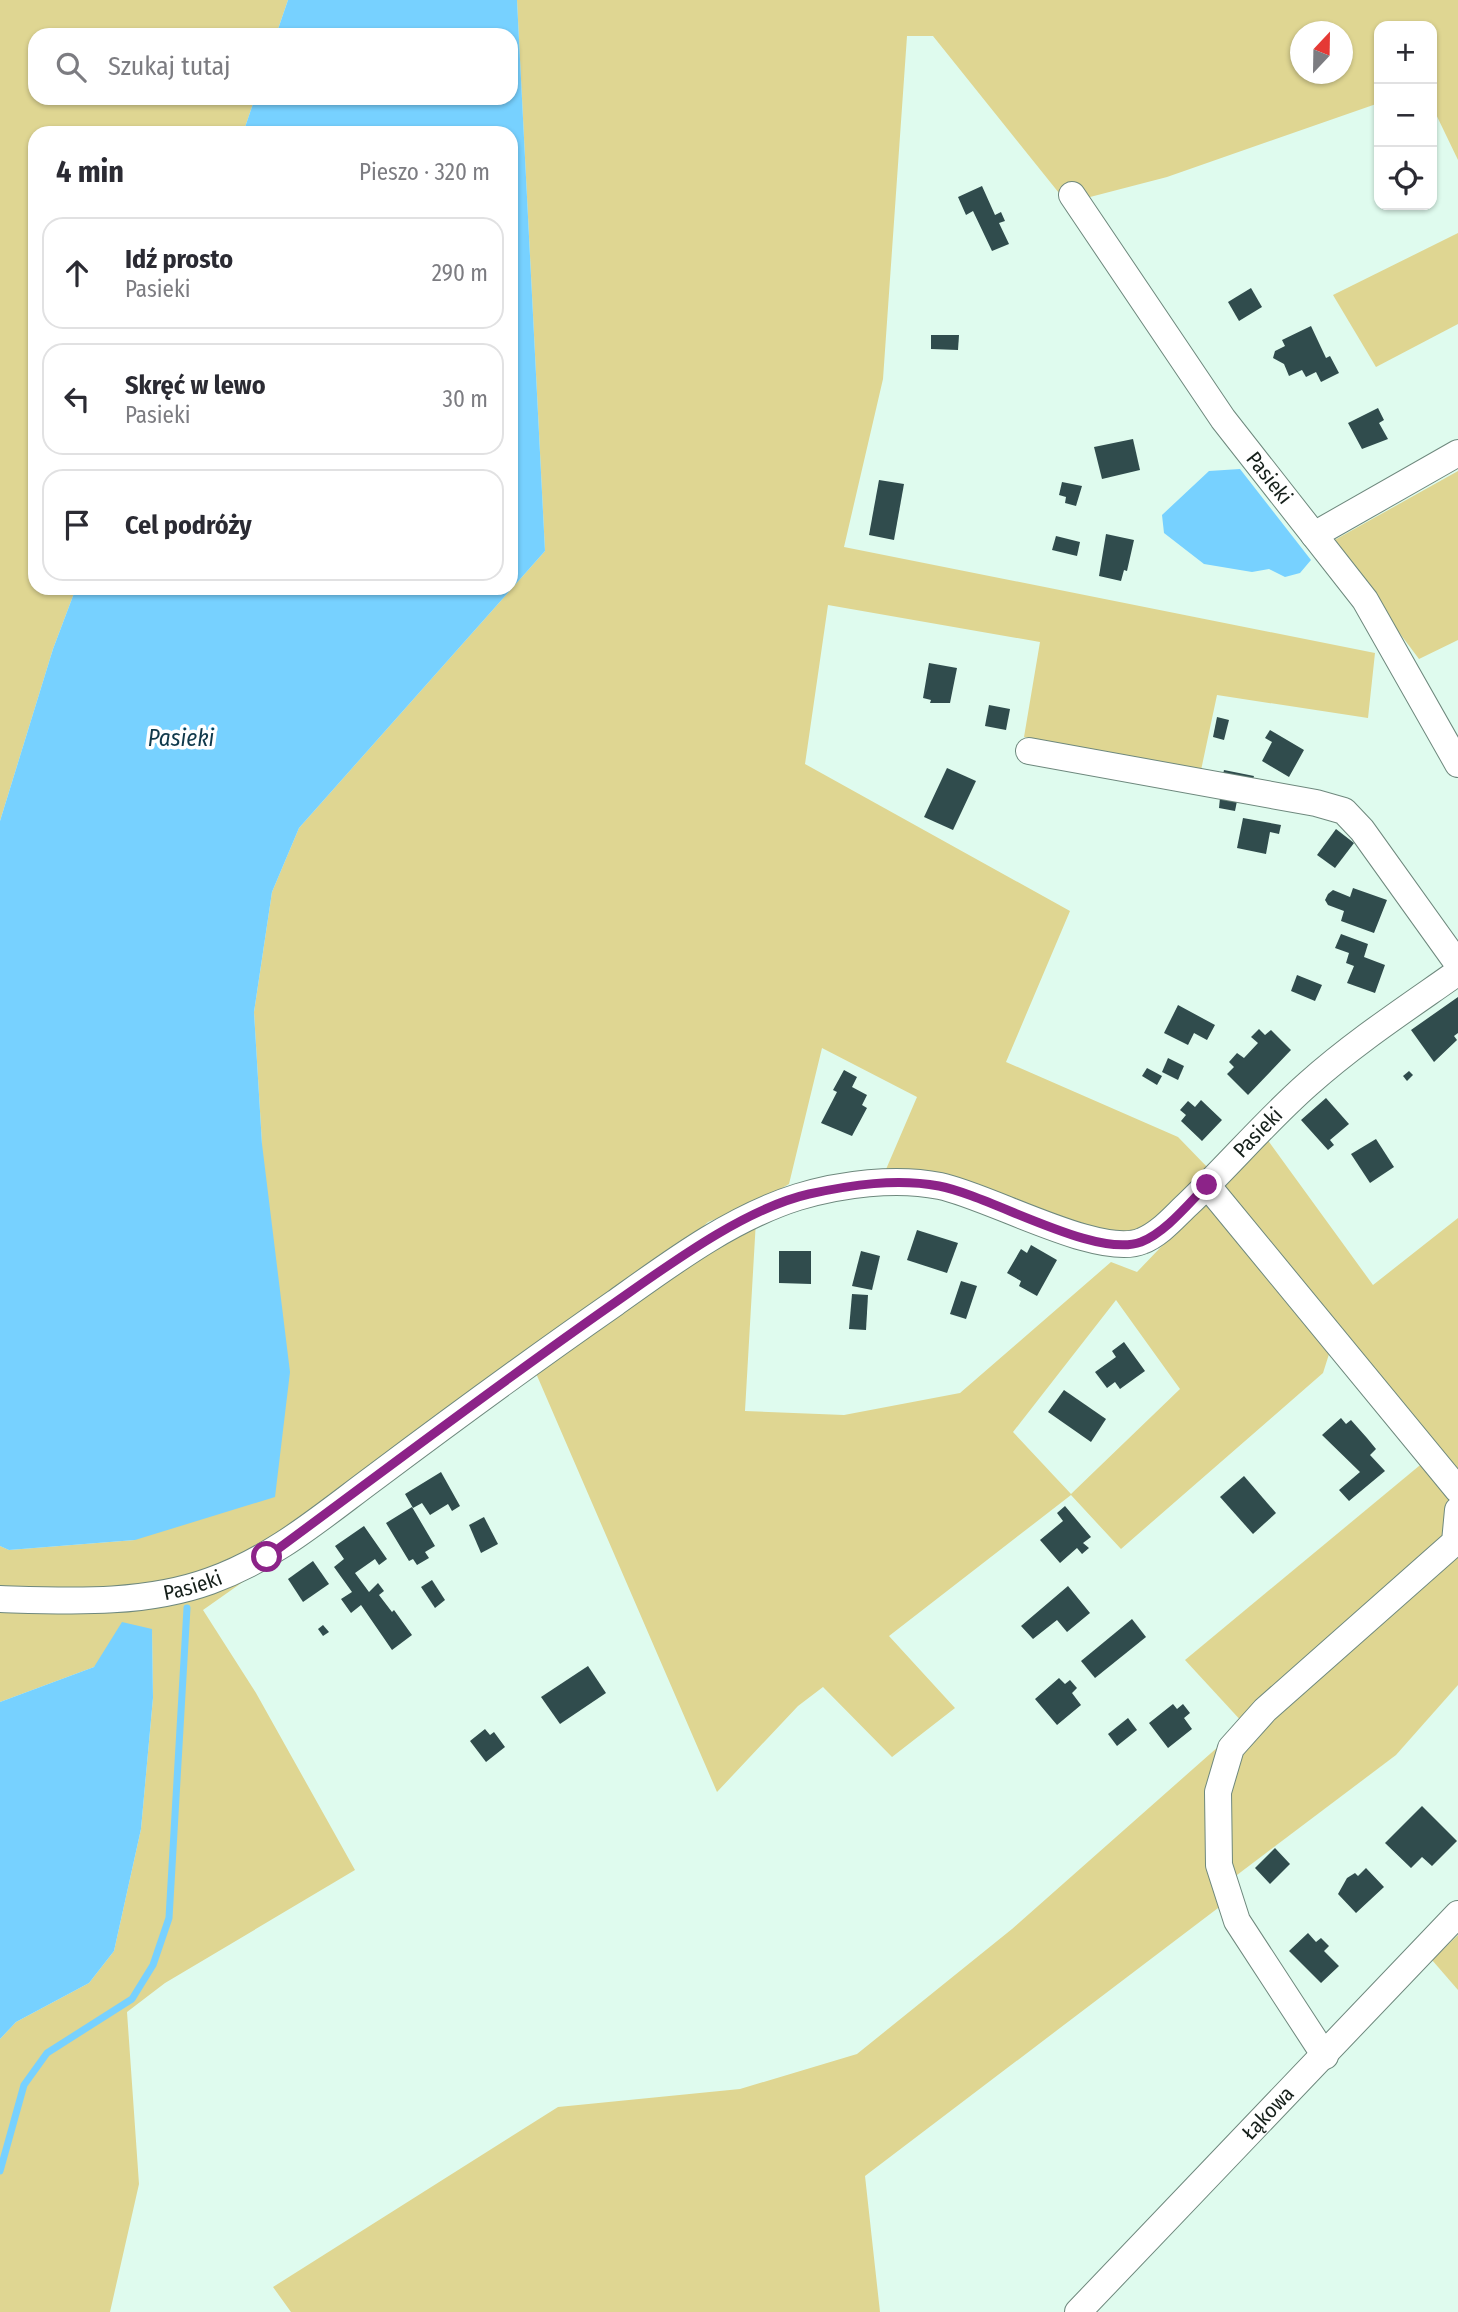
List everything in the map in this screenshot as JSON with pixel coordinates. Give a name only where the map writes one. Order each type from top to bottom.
[{"type":"street","name":"Pasieki","points":[[1072,195],[1223,419],[1365,600],[1458,764]]},
{"type":"street","points":[[1314,535],[1458,453]]},
{"type":"street","points":[[1029,751],[1316,803],[1344,811],[1362,830],[1458,964]]},
{"type":"street","name":"Pasieki","points":[[0,1599],[76,1601],[168,1593],[208,1582],[267,1557],[522,1368],[659,1272],[777,1204],[808,1194],[877,1183],[909,1182],[969,1194],[1096,1242],[1123,1246],[1143,1241],[1163,1227],[1207,1185],[1306,1085],[1365,1037],[1458,972]]},
{"type":"street","points":[[1207,1185],[1458,1490]]},
{"type":"street","points":[[1325,2056],[1237,1921],[1219,1865],[1217,1792],[1231,1748],[1265,1710],[1455,1542],[1458,1510]]},
{"type":"street","name":"Łąkowa","points":[[1079,2312],[1458,1914]]},
{"type":"shaded area","points":[[0,0],[288,0],[278,28],[28,28],[28,105],[253,105],[245,126],[28,126],[28,595],[73,595],[53,649],[0,821]]},
{"type":"shaded area","points":[[517,0],[1458,0],[1458,160],[1437,116],[1437,21],[1374,21],[1374,105],[1167,177],[1067,203],[933,36],[907,36],[883,379],[844,547],[1375,653],[1368,718],[1217,695],[1200,775],[1024,737],[1040,642],[828,605],[805,764],[1070,911],[1006,1062],[1178,1137],[1210,1170],[1136,1236],[1102,1235],[884,1174],[917,1097],[822,1048],[789,1184],[757,1203],[708,1222],[684,1244],[263,1545],[176,1581],[53,1611],[191,1601],[247,1579],[203,1610],[256,1693],[355,1870],[165,1983],[127,2012],[139,2184],[110,2312],[0,2312],[0,2039],[16,2022],[89,1983],[114,1951],[141,1829],[153,1698],[152,1629],[94,1667],[0,1702],[0,1546],[9,1550],[135,1540],[262,1144],[254,1012],[272,892],[299,828],[506,595],[518,595],[518,581],[545,551]]},
{"type":"shaded area","points":[[1458,233],[1458,324],[1376,367],[1333,295]]},
{"type":"shaded area","points":[[1458,471],[1458,640],[1419,659],[1331,542]]},
{"type":"shaded area","points":[[1267,1139],[1373,1285],[1458,1218],[1458,1479],[1219,1188]]},
{"type":"shaded area","points":[[1203,1203],[1218,1208],[1330,1351],[1323,1373],[1121,1549],[1071,1495],[889,1636],[955,1708],[892,1757],[823,1687],[798,1706],[717,1792],[535,1371],[756,1220],[745,1411],[844,1415],[960,1393],[1111,1262],[1137,1272]],"holes":[[[1116,1300],[1180,1389],[1071,1494],[1013,1432]]]},
{"type":"shaded area","points":[[1425,1461],[1452,1494],[1447,1539],[1244,1724],[1185,1660]]},
{"type":"shaded area","points":[[1458,1549],[1458,1685],[1396,1755],[1233,1878],[1227,1822],[1229,1776],[1258,1730]]},
{"type":"shaded area","points":[[1219,1746],[1222,1905],[865,2176],[880,2312],[291,2312],[273,2287],[558,2107],[740,2089],[857,2054],[1012,1929]]},
{"type":"shaded area","points":[[1458,1935],[1458,1990],[1432,1960]]},
{"type":"water","name":"Pasieki","points":[[288,0],[517,0],[545,551],[518,581],[518,126],[245,126],[253,105],[518,105],[518,28],[278,28]]},
{"type":"water","points":[[1240,469],[1311,560],[1300,573],[1285,577],[1269,569],[1252,572],[1204,564],[1164,533],[1162,515],[1209,471]]},
{"type":"water","name":"Pasieki","points":[[73,595],[506,595],[299,828],[272,892],[254,1012],[262,1144],[290,1372],[275,1497],[135,1540],[9,1550],[0,1546],[0,821],[53,649]]},
{"type":"water","points":[[122,1622],[152,1629],[153,1698],[141,1829],[114,1951],[89,1983],[16,2022],[0,2039],[0,1702],[94,1667]]},
{"type":"building","points":[[982,186],[995,215],[1001,212],[1005,221],[999,223],[1009,244],[992,251],[973,211],[966,215],[958,197]]},
{"type":"building","points":[[1251,288],[1262,307],[1239,321],[1228,302]]},
{"type":"building","points":[[1311,326],[1326,358],[1330,356],[1339,373],[1321,382],[1316,372],[1306,377],[1302,370],[1289,376],[1284,364],[1273,358],[1275,351],[1285,346],[1282,340]]},
{"type":"building","points":[[931,335],[959,335],[958,350],[931,349]]},
{"type":"building","points":[[1378,408],[1384,420],[1379,423],[1388,439],[1362,449],[1348,423]]},
{"type":"building","points":[[1133,439],[1140,470],[1102,479],[1094,447]]},
{"type":"building","points":[[879,480],[904,484],[894,540],[869,535]]},
{"type":"building","points":[[1062,482],[1082,486],[1076,506],[1065,503],[1066,497],[1059,495]]},
{"type":"building","points":[[1106,534],[1134,540],[1127,571],[1124,570],[1121,581],[1099,576]]},
{"type":"building","points":[[1056,536],[1080,542],[1077,556],[1052,550]]},
{"type":"building","points":[[929,663],[957,668],[950,703],[930,703],[931,700],[923,698]]},
{"type":"building","points":[[989,705],[1010,709],[1006,730],[985,726]]},
{"type":"building","points":[[1217,717],[1229,720],[1224,740],[1213,737]]},
{"type":"building","points":[[1270,730],[1304,750],[1289,777],[1262,761],[1272,742],[1265,738]]},
{"type":"building","points":[[947,768],[976,781],[953,830],[924,817]]},
{"type":"building","points":[[1224,770],[1254,776],[1251,785],[1222,779]]},
{"type":"building","points":[[1220,798],[1237,801],[1235,811],[1219,808]]},
{"type":"building","points":[[1243,818],[1281,825],[1279,834],[1270,832],[1266,854],[1237,848]]},
{"type":"building","points":[[1336,829],[1354,843],[1335,868],[1317,855]]},
{"type":"building","points":[[1353,888],[1387,900],[1374,933],[1341,921],[1344,911],[1328,905],[1325,900],[1333,890],[1350,897]]},
{"type":"building","points":[[1341,934],[1368,944],[1364,957],[1385,965],[1375,993],[1347,983],[1354,966],[1346,963],[1349,953],[1335,948]]},
{"type":"building","points":[[1297,975],[1322,985],[1315,1001],[1291,991]]},
{"type":"building","points":[[1458,997],[1458,1033],[1454,1036],[1457,1040],[1434,1062],[1411,1030]]},
{"type":"building","points":[[1178,1005],[1215,1025],[1207,1040],[1194,1033],[1188,1045],[1164,1033]]},
{"type":"building","points":[[1259,1029],[1265,1035],[1271,1030],[1291,1050],[1248,1095],[1227,1074],[1234,1067],[1229,1062],[1237,1053],[1244,1058],[1258,1043],[1251,1037]]},
{"type":"building","points":[[1168,1058],[1184,1066],[1178,1080],[1162,1072]]},
{"type":"building","points":[[1147,1068],[1162,1076],[1157,1085],[1142,1076]]},
{"type":"building","points":[[844,1070],[857,1077],[852,1087],[867,1095],[862,1105],[867,1108],[852,1136],[821,1123],[837,1092],[833,1090]]},
{"type":"building","points":[[1409,1071],[1413,1075],[1407,1081],[1403,1076]]},
{"type":"building","points":[[1326,1098],[1349,1124],[1330,1140],[1334,1145],[1328,1150],[1301,1120]]},
{"type":"building","points":[[1201,1100],[1222,1120],[1202,1141],[1181,1121],[1186,1115],[1180,1110],[1188,1101],[1195,1107]]},
{"type":"building","points":[[1376,1139],[1394,1167],[1370,1183],[1351,1154]]},
{"type":"building","points":[[917,1230],[958,1243],[947,1273],[907,1260]]},
{"type":"building","points":[[1031,1245],[1057,1260],[1037,1296],[1019,1286],[1021,1281],[1007,1273],[1021,1249],[1027,1253]]},
{"type":"building","points":[[779,1251],[811,1251],[811,1284],[779,1283]]},
{"type":"building","points":[[861,1251],[880,1256],[872,1290],[852,1286]]},
{"type":"building","points":[[961,1281],[977,1286],[966,1319],[950,1314]]},
{"type":"building","points":[[852,1294],[868,1295],[866,1330],[849,1329]]},
{"type":"building","points":[[1124,1342],[1145,1371],[1120,1389],[1115,1382],[1107,1388],[1095,1372],[1116,1357],[1112,1351]]},
{"type":"building","points":[[1064,1390],[1106,1419],[1091,1442],[1048,1412]]},
{"type":"building","points":[[1341,1418],[1346,1424],[1351,1420],[1367,1438],[1376,1449],[1370,1455],[1385,1471],[1349,1501],[1339,1490],[1360,1472],[1322,1435]]},
{"type":"building","points":[[441,1472],[460,1506],[452,1511],[448,1504],[430,1515],[422,1503],[413,1508],[405,1494]]},
{"type":"building","points":[[1244,1476],[1276,1513],[1253,1534],[1220,1497]]},
{"type":"building","points":[[1065,1506],[1091,1537],[1083,1543],[1089,1548],[1082,1554],[1077,1548],[1060,1563],[1040,1540],[1063,1521],[1057,1513]]},
{"type":"building","points":[[412,1507],[435,1546],[425,1552],[429,1558],[417,1565],[413,1559],[409,1561],[386,1523]]},
{"type":"building","points":[[484,1517],[498,1544],[481,1553],[469,1525]]},
{"type":"building","points":[[364,1526],[387,1559],[379,1565],[375,1559],[355,1573],[369,1592],[378,1583],[384,1591],[379,1595],[412,1635],[392,1650],[361,1605],[351,1613],[341,1599],[352,1592],[334,1567],[344,1559],[335,1546]]},
{"type":"building","points":[[313,1561],[329,1584],[303,1602],[288,1579]]},
{"type":"building","points":[[432,1580],[445,1600],[435,1608],[421,1587]]},
{"type":"building","points":[[1068,1586],[1090,1613],[1067,1632],[1057,1620],[1033,1639],[1021,1626]]},
{"type":"building","points":[[1132,1619],[1146,1637],[1095,1678],[1081,1661]]},
{"type":"building","points":[[323,1625],[329,1632],[323,1636],[318,1629]]},
{"type":"building","points":[[588,1666],[606,1693],[560,1724],[541,1697]]},
{"type":"building","points":[[1059,1678],[1065,1684],[1070,1680],[1077,1688],[1072,1693],[1081,1705],[1057,1725],[1035,1699]]},
{"type":"building","points":[[1173,1704],[1177,1709],[1183,1704],[1190,1713],[1184,1718],[1192,1729],[1168,1748],[1149,1723]]},
{"type":"building","points":[[1128,1718],[1137,1730],[1117,1746],[1108,1734]]},
{"type":"building","points":[[485,1729],[490,1735],[494,1732],[505,1747],[486,1762],[470,1741]]},
{"type":"building","points":[[1422,1806],[1457,1841],[1432,1866],[1422,1857],[1411,1868],[1385,1843]]},
{"type":"building","points":[[1275,1848],[1290,1864],[1270,1884],[1255,1868]]},
{"type":"building","points":[[1366,1868],[1384,1887],[1356,1913],[1338,1894],[1347,1878],[1355,1873],[1358,1876]]},
{"type":"building","points":[[1308,1933],[1316,1942],[1321,1938],[1329,1946],[1324,1951],[1339,1966],[1321,1983],[1289,1951]]},
{"type":"waterway","points":[[0,2171],[24,2085],[47,2053],[132,1999],[153,1965],[169,1918],[187,1608]]},
{"type":"route","points":[[267,1557],[522,1368],[670,1264],[751,1216],[777,1204],[808,1194],[877,1183],[909,1182],[940,1186],[969,1194],[1096,1242],[1123,1246],[1143,1241],[1163,1227],[1207,1185]]}]
